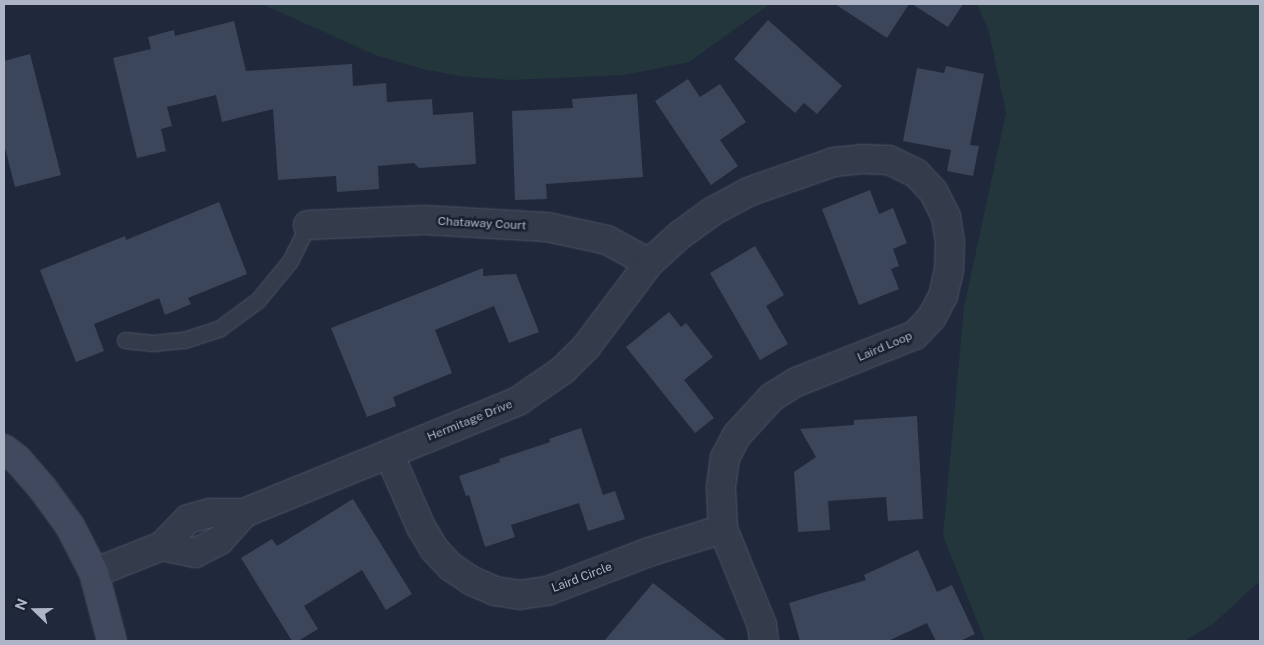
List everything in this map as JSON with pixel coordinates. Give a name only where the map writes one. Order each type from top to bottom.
[{"type":"street","name":"Laird Loop","points":[[649,263],[680,235],[713,211],[748,192],[834,162],[862,159],[889,160],[916,173],[933,190],[946,217],[950,243],[949,270],[943,296],[932,317],[915,335],[796,382],[772,396],[737,435],[725,458],[721,488],[724,529]]},
{"type":"street","name":"Chataway Court","points":[[308,224],[424,220],[547,227],[607,240],[649,263]]},
{"type":"street","name":"Hermitage Drive","points":[[94,574],[162,546],[195,553],[220,540],[244,513],[518,401],[563,370],[586,347],[649,263]]},
{"type":"street","points":[[4,450],[16,459],[44,489],[70,526],[94,574],[112,641]]},
{"type":"street","name":"Laird Circle","points":[[389,454],[421,527],[434,549],[451,567],[495,591],[520,595],[550,590],[649,552],[724,529]]},
{"type":"street","points":[[724,529],[762,624],[764,641]]},
{"type":"lane","points":[[125,340],[153,343],[184,340],[220,328],[258,300],[290,261],[308,224]]},
{"type":"shaded area","points":[[262,4],[770,4],[689,62],[624,75],[511,80],[460,76],[423,69],[375,55]]},
{"type":"shaded area","points":[[977,4],[1260,4],[1260,581],[1213,624],[1184,641],[985,641],[943,536],[964,307],[1006,113],[989,32]]},
{"type":"building","points":[[835,4],[909,4],[887,38]]},
{"type":"building","points":[[912,4],[963,4],[948,27]]},
{"type":"building","points":[[768,20],[842,86],[817,114],[804,103],[795,113],[734,59]]},
{"type":"building","points":[[234,21],[246,71],[352,64],[353,86],[386,83],[387,102],[432,99],[433,115],[473,112],[476,164],[419,168],[414,163],[378,166],[379,189],[337,192],[336,176],[278,180],[273,109],[222,122],[216,95],[167,107],[172,126],[161,129],[166,151],[137,158],[113,58],[151,49],[148,37],[174,30],[175,36]]},
{"type":"building","points":[[30,54],[61,175],[15,187],[4,144],[4,61]]},
{"type":"building","points":[[946,66],[984,74],[970,145],[979,146],[973,176],[947,171],[951,150],[903,141],[917,68],[944,73]]},
{"type":"building","points":[[688,79],[700,97],[720,84],[746,122],[720,140],[738,166],[711,185],[655,101]]},
{"type":"building","points":[[637,94],[643,177],[546,184],[547,199],[515,200],[512,111],[573,108],[572,99]]},
{"type":"building","points":[[870,190],[879,214],[893,208],[907,243],[893,249],[899,266],[891,269],[899,289],[859,305],[822,209]]},
{"type":"building","points":[[219,202],[247,274],[188,298],[191,304],[165,315],[159,298],[94,324],[104,351],[76,362],[40,270],[125,236],[126,240]]},
{"type":"building","points":[[755,246],[784,295],[766,306],[788,344],[760,360],[710,273]]},
{"type":"building","points":[[483,268],[483,276],[516,274],[539,332],[509,343],[494,306],[435,330],[452,373],[393,397],[396,406],[367,417],[331,328]]},
{"type":"building","points":[[669,312],[681,327],[686,323],[713,357],[684,380],[714,418],[695,433],[626,347]]},
{"type":"building","points":[[917,416],[923,519],[888,521],[886,497],[828,501],[830,530],[798,532],[794,472],[816,457],[800,429],[854,425],[854,420]]},
{"type":"building","points":[[581,428],[603,495],[615,491],[625,519],[588,531],[579,503],[511,525],[515,537],[485,547],[469,495],[466,496],[459,476],[500,462],[499,459],[550,442],[549,439]]},
{"type":"building","points":[[353,499],[412,594],[386,610],[362,570],[304,606],[318,629],[298,641],[292,641],[241,558],[272,539],[277,546]]},
{"type":"building","points":[[918,550],[937,592],[952,585],[975,634],[960,641],[936,641],[927,623],[888,641],[800,641],[789,603],[866,580],[864,575]]},
{"type":"building","points":[[653,583],[727,641],[604,641]]}]
